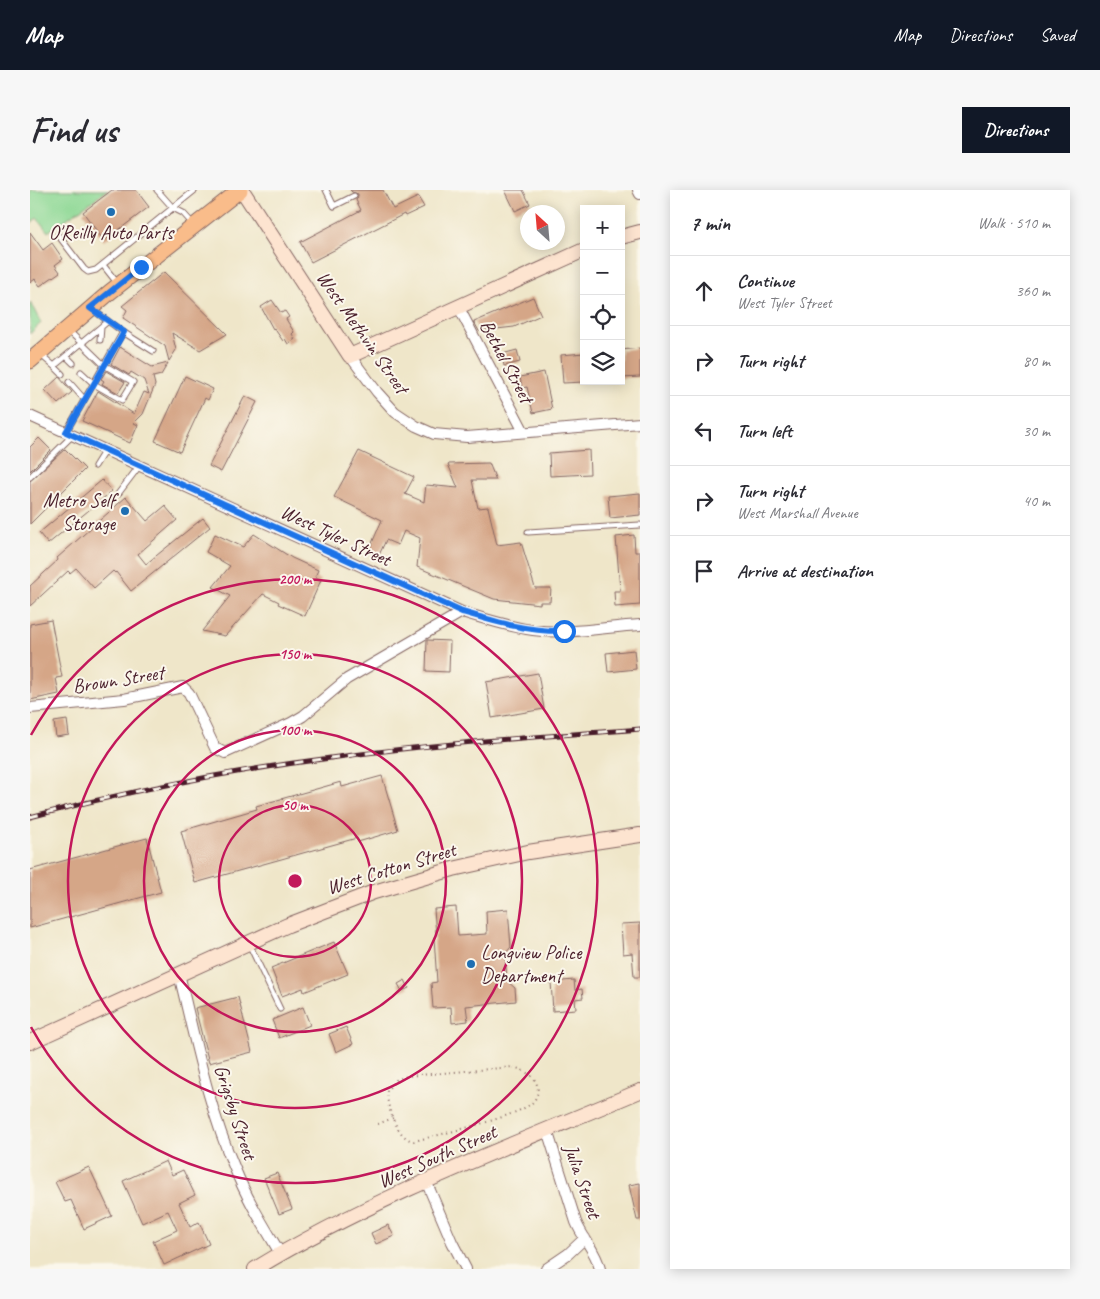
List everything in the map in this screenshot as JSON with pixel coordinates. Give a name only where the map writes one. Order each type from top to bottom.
[{"type":"main road","points":[[35,357],[119,284],[241,190]]},
{"type":"street","name":"West Methvin Street","points":[[241,190],[350,356],[386,404],[406,420],[434,434],[455,437],[640,423]]},
{"type":"street","points":[[638,190],[640,194]]},
{"type":"street","points":[[625,236],[640,232]]},
{"type":"street","points":[[350,356],[580,252]]},
{"type":"street","name":"Bethel Street","points":[[458,306],[524,432]]},
{"type":"street","name":"West Tyler Street","points":[[30,416],[462,612],[498,623],[532,630],[564,631],[640,625]]},
{"type":"street","name":"Brown Street","points":[[30,708],[124,699],[183,687],[189,693],[215,748],[225,753],[303,716],[347,679],[462,612]]},
{"type":"street","name":"West Cotton Street","points":[[30,1042],[248,943],[346,902],[453,869],[550,848],[640,835]]},
{"type":"street","name":"Grigsby Street","points":[[179,974],[209,1096],[230,1159],[255,1210],[280,1253]]},
{"type":"street","name":"West South Street","points":[[255,1269],[280,1253],[341,1221],[426,1181],[640,1091]]},
{"type":"street","name":"Julia Street","points":[[547,1130],[574,1217],[595,1252],[600,1269]]},
{"type":"street","points":[[426,1181],[452,1242],[466,1269]]},
{"type":"street","points":[[546,1269],[568,1254],[585,1238]]},
{"type":"lane","points":[[157,190],[173,208],[183,213],[194,226]]},
{"type":"lane","points":[[58,235],[84,269],[88,272],[96,270],[195,190]]},
{"type":"lane","points":[[326,190],[334,206],[354,196]]},
{"type":"lane","points":[[103,265],[119,284]]},
{"type":"lane","points":[[90,308],[153,351]]},
{"type":"lane","points":[[54,366],[108,321]]},
{"type":"lane","points":[[100,340],[101,327]]},
{"type":"lane","points":[[66,329],[104,365],[133,382],[122,400],[94,384],[81,372]]},
{"type":"lane","points":[[30,476],[70,433],[84,399],[124,332]]},
{"type":"lane","points":[[97,358],[99,352]]},
{"type":"lane","points":[[66,356],[73,363]]},
{"type":"lane","points":[[35,357],[54,366],[62,374]]},
{"type":"lane","points":[[69,382],[84,399]]},
{"type":"lane","points":[[95,466],[106,449]]},
{"type":"lane","points":[[118,494],[140,465]]},
{"type":"lane","points":[[528,532],[640,525]]},
{"type":"lane","points":[[248,943],[280,1009]]},
{"type":"path","points":[[513,1067],[522,1070],[537,1083],[536,1098],[521,1110],[499,1118],[418,1140],[405,1139],[393,1118],[387,1099],[387,1090],[396,1080],[407,1076],[513,1067]]},
{"type":"path","points":[[378,1124],[393,1118]]},
{"type":"green space","points":[[30,190],[108,190],[48,232],[37,218],[30,224]]},
{"type":"green space","points":[[30,302],[41,323],[30,334]]},
{"type":"building","points":[[112,190],[136,190],[149,207],[104,241],[83,212]]},
{"type":"building","points":[[350,190],[383,190],[393,209],[418,197],[424,207],[405,216],[404,214],[311,262],[300,242],[361,210],[356,200],[358,194]]},
{"type":"building","points":[[505,190],[523,190],[530,204],[520,205],[520,209],[515,211]]},
{"type":"building","points":[[30,232],[43,250],[52,243],[63,259],[55,265],[60,272],[40,286],[35,279],[30,283]]},
{"type":"building","points":[[164,272],[227,334],[200,350],[172,333],[176,350],[169,361],[165,346],[123,318],[127,310],[122,306]]},
{"type":"building","points":[[533,297],[541,315],[514,327],[479,331],[474,322]]},
{"type":"building","points":[[272,300],[281,313],[285,311],[289,317],[286,319],[294,332],[292,334],[295,339],[288,344],[273,329],[261,307]]},
{"type":"building","points":[[120,347],[152,367],[168,363],[161,375],[153,377],[155,385],[143,414],[134,423],[138,425],[130,443],[82,421],[98,391],[134,414],[144,392],[149,394],[144,380],[131,372],[129,375],[111,364]]},
{"type":"building","points":[[640,348],[640,377],[625,378],[625,350]]},
{"type":"building","points":[[517,350],[520,362],[504,366],[502,354]]},
{"type":"building","points":[[580,353],[580,382],[563,383],[561,355]]},
{"type":"building","points":[[106,371],[125,382],[118,393],[102,384],[104,381],[101,379]]},
{"type":"building","points":[[544,372],[552,409],[533,413],[527,387],[522,388],[520,377]]},
{"type":"building","points":[[185,376],[213,389],[208,400],[205,398],[180,452],[155,441]]},
{"type":"building","points":[[59,377],[72,392],[58,404],[45,390]]},
{"type":"building","points":[[245,396],[257,402],[221,472],[209,466]]},
{"type":"building","points":[[39,438],[51,450],[30,471],[30,447]]},
{"type":"building","points":[[65,449],[85,469],[30,524],[30,481]]},
{"type":"building","points":[[589,450],[590,474],[550,476],[549,453]]},
{"type":"building","points":[[359,451],[414,477],[405,494],[424,502],[426,485],[458,488],[448,464],[489,463],[496,480],[472,480],[478,508],[488,507],[497,545],[521,542],[535,588],[551,588],[550,602],[540,602],[540,604],[494,599],[417,567],[420,538],[404,531],[398,545],[386,540],[379,555],[369,550],[382,520],[334,497]]},
{"type":"building","points":[[102,480],[112,491],[48,544],[39,533]]},
{"type":"building","points":[[640,493],[640,515],[610,518],[608,496]]},
{"type":"building","points":[[126,497],[147,521],[165,506],[177,520],[138,554],[146,564],[203,518],[210,527],[131,591],[116,572],[113,571],[94,588],[76,568],[70,573],[68,571],[30,606],[30,586],[58,560],[57,558]]},
{"type":"building","points":[[215,534],[243,547],[254,534],[292,558],[318,570],[315,577],[321,580],[305,616],[278,604],[279,602],[263,594],[225,636],[202,631],[230,596],[213,587],[230,566],[206,552]]},
{"type":"building","points":[[634,535],[635,552],[640,552],[640,605],[615,607],[614,591],[620,591],[616,537]]},
{"type":"building","points":[[51,620],[62,677],[56,678],[59,694],[30,700],[30,624]]},
{"type":"building","points":[[427,640],[450,641],[449,672],[426,671]]},
{"type":"building","points":[[634,650],[636,669],[608,672],[606,653]]},
{"type":"building","points":[[538,673],[544,709],[492,718],[486,682]]},
{"type":"building","points":[[67,720],[69,735],[56,737],[54,722]]},
{"type":"building","points":[[382,776],[398,830],[358,842],[357,838],[195,883],[181,831],[257,809],[256,806],[341,782],[342,787]]},
{"type":"building","points":[[147,838],[161,892],[30,928],[30,870]]},
{"type":"building","name":"Longview Police Department","points":[[456,907],[458,936],[487,934],[486,911],[508,909],[511,947],[505,954],[507,981],[515,988],[516,1001],[466,1006],[468,1021],[452,1023],[451,1007],[433,1008],[431,983],[437,982],[434,909]]},
{"type":"building","points":[[640,923],[640,977],[634,977],[632,953],[623,954],[621,924]]},
{"type":"building","points":[[334,942],[348,974],[304,992],[303,988],[282,996],[271,968]]},
{"type":"building","points":[[405,980],[409,988],[402,991],[398,984]]},
{"type":"building","points":[[574,980],[575,990],[582,989],[583,998],[575,999],[576,1009],[553,1011],[551,982]]},
{"type":"building","points":[[238,997],[252,1052],[209,1063],[195,1008]]},
{"type":"building","points":[[303,1007],[310,1025],[279,1038],[272,1020]]},
{"type":"building","points":[[346,1027],[353,1044],[336,1052],[329,1034]]},
{"type":"building","points":[[166,1161],[172,1175],[183,1170],[195,1195],[179,1203],[190,1227],[199,1222],[209,1244],[164,1265],[153,1241],[177,1230],[168,1211],[142,1223],[123,1181]]},
{"type":"building","points":[[89,1167],[112,1216],[84,1229],[71,1200],[65,1202],[55,1182]]},
{"type":"building","points":[[277,1173],[292,1209],[279,1214],[264,1178]]},
{"type":"building","points":[[640,1183],[640,1220],[637,1220],[629,1185]]},
{"type":"building","points":[[388,1225],[394,1236],[376,1244],[371,1233]]},
{"type":"railway","points":[[30,817],[145,790],[299,762],[451,744],[640,729]]},
{"type":"place","name":"O'Reilly Auto Parts","points":[[111,212]]},
{"type":"place","name":"Metro Self Storage","points":[[125,511]]},
{"type":"place","name":"Longview Police Department","points":[[471,964]]},
{"type":"route","points":[[141,267],[90,308],[124,332],[66,432],[462,612],[498,623],[532,630],[564,631]]}]
